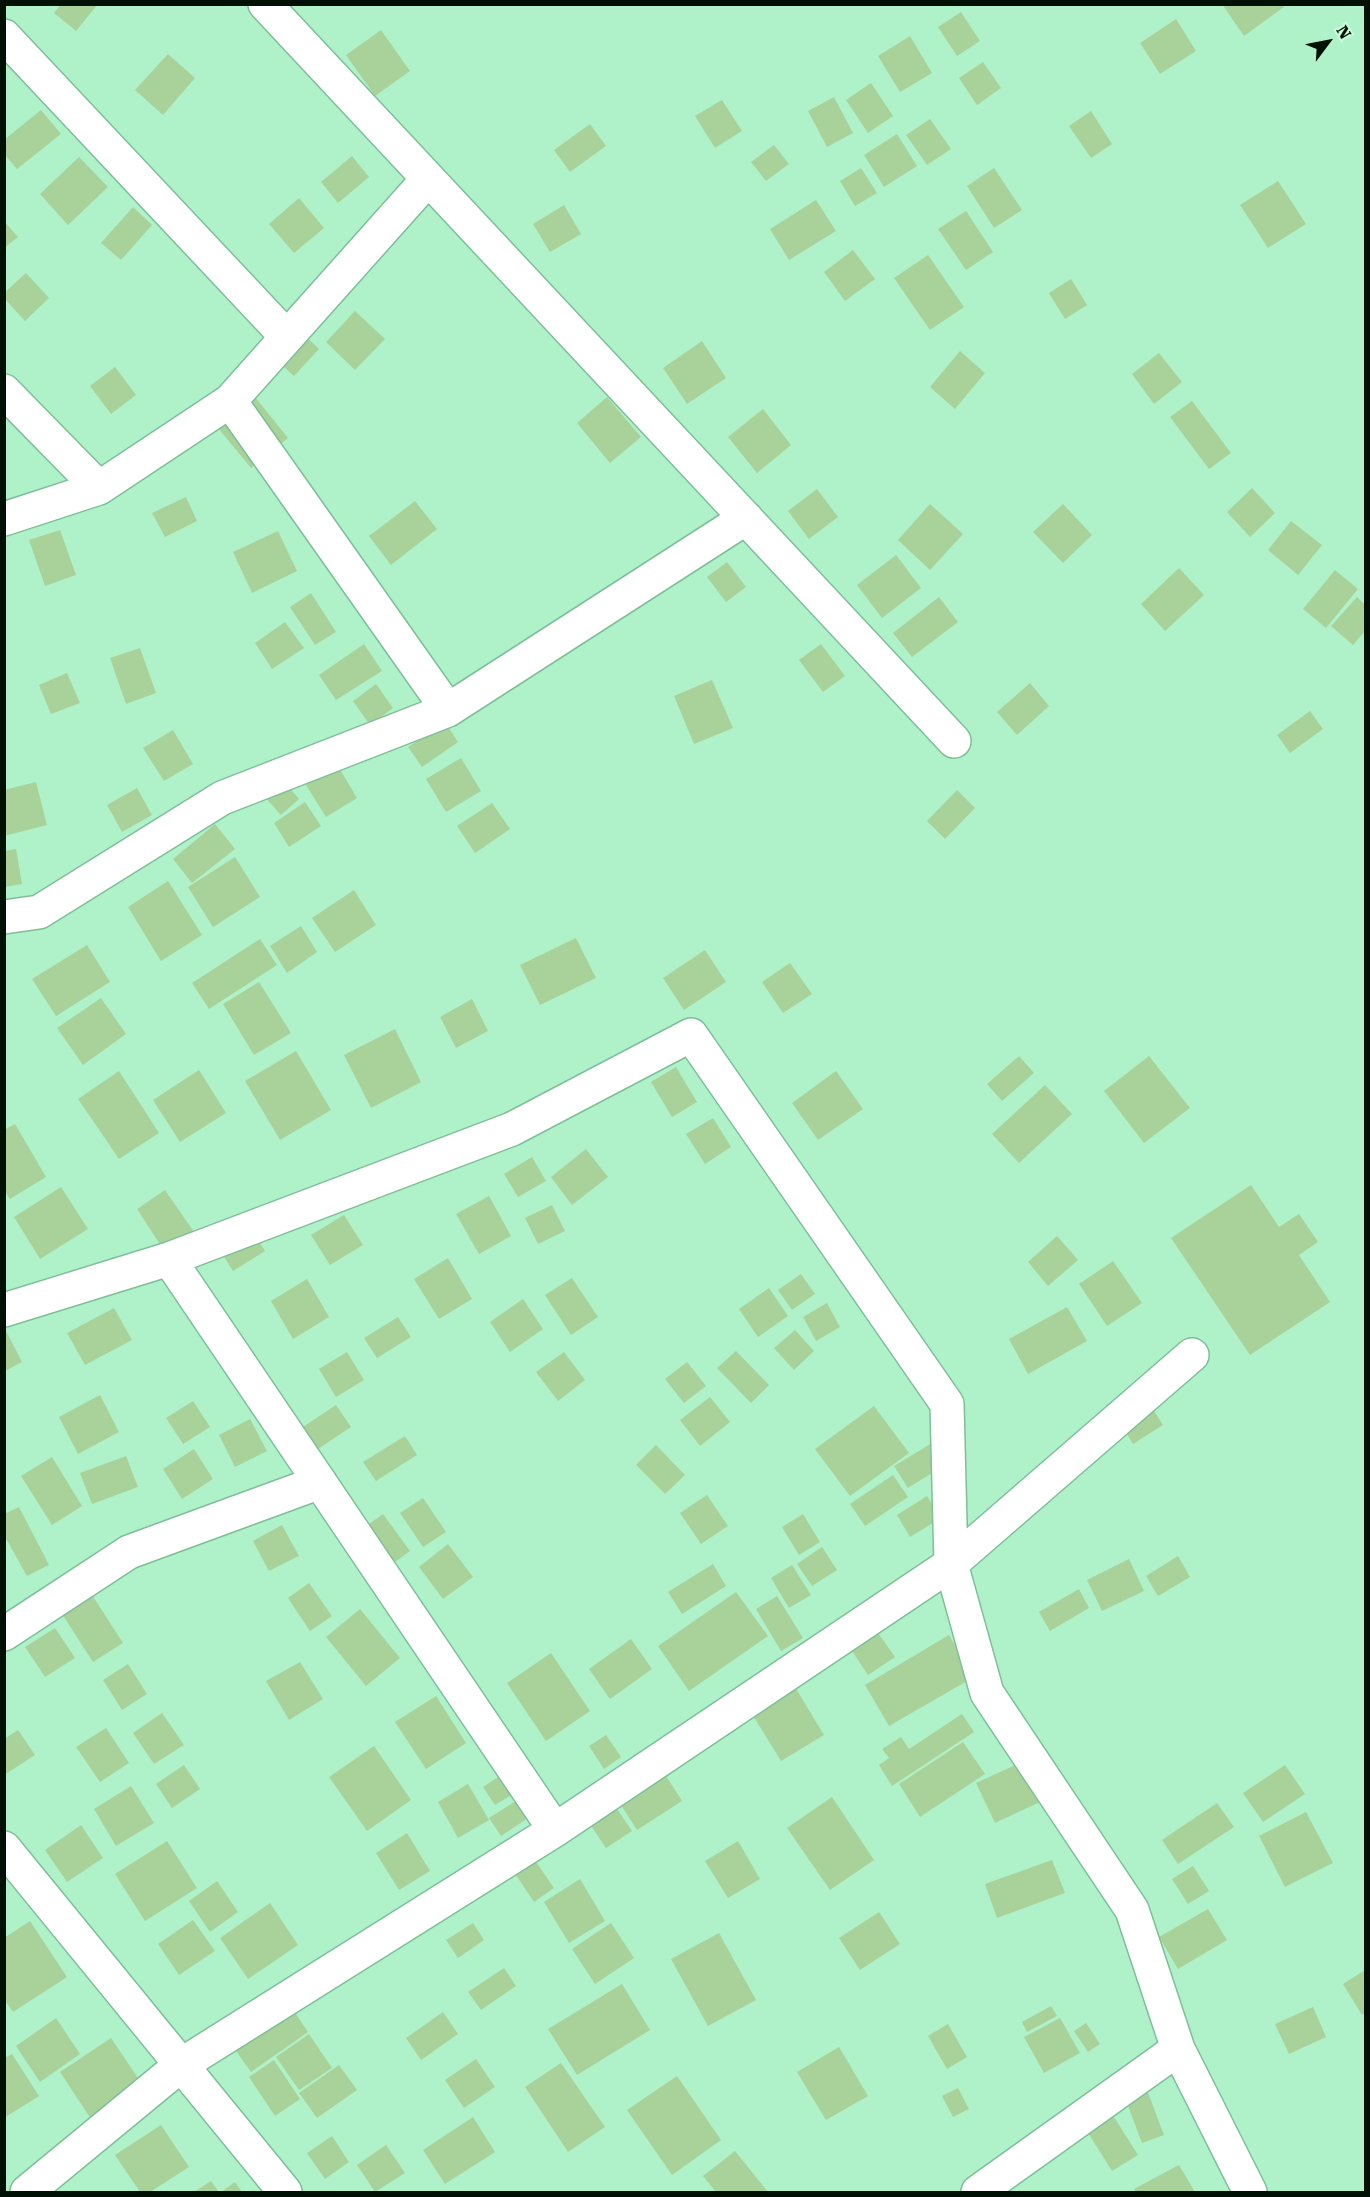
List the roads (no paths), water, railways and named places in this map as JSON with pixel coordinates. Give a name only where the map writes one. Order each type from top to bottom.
[{"type":"street","points":[[265,4],[954,741]]},
{"type":"street","points":[[4,36],[286,336]]},
{"type":"street","points":[[4,519],[99,489],[230,401],[428,178]]},
{"type":"street","points":[[4,391],[99,489]]},
{"type":"street","points":[[230,401],[448,710]]},
{"type":"street","points":[[4,917],[39,912],[222,798],[448,710],[746,518]]},
{"type":"street","points":[[4,1310],[169,1259],[512,1129],[691,1035],[948,1404],[951,1564],[987,1693],[1132,1910],[1178,2049],[1250,2193]]},
{"type":"street","points":[[169,1259],[555,1830]]},
{"type":"street","points":[[27,2193],[181,2065],[555,1830],[951,1564],[1192,1356]]},
{"type":"street","points":[[4,1634],[129,1551],[320,1482]]},
{"type":"street","points":[[4,1848],[285,2193]]},
{"type":"street","points":[[978,2193],[1178,2049]]}]
